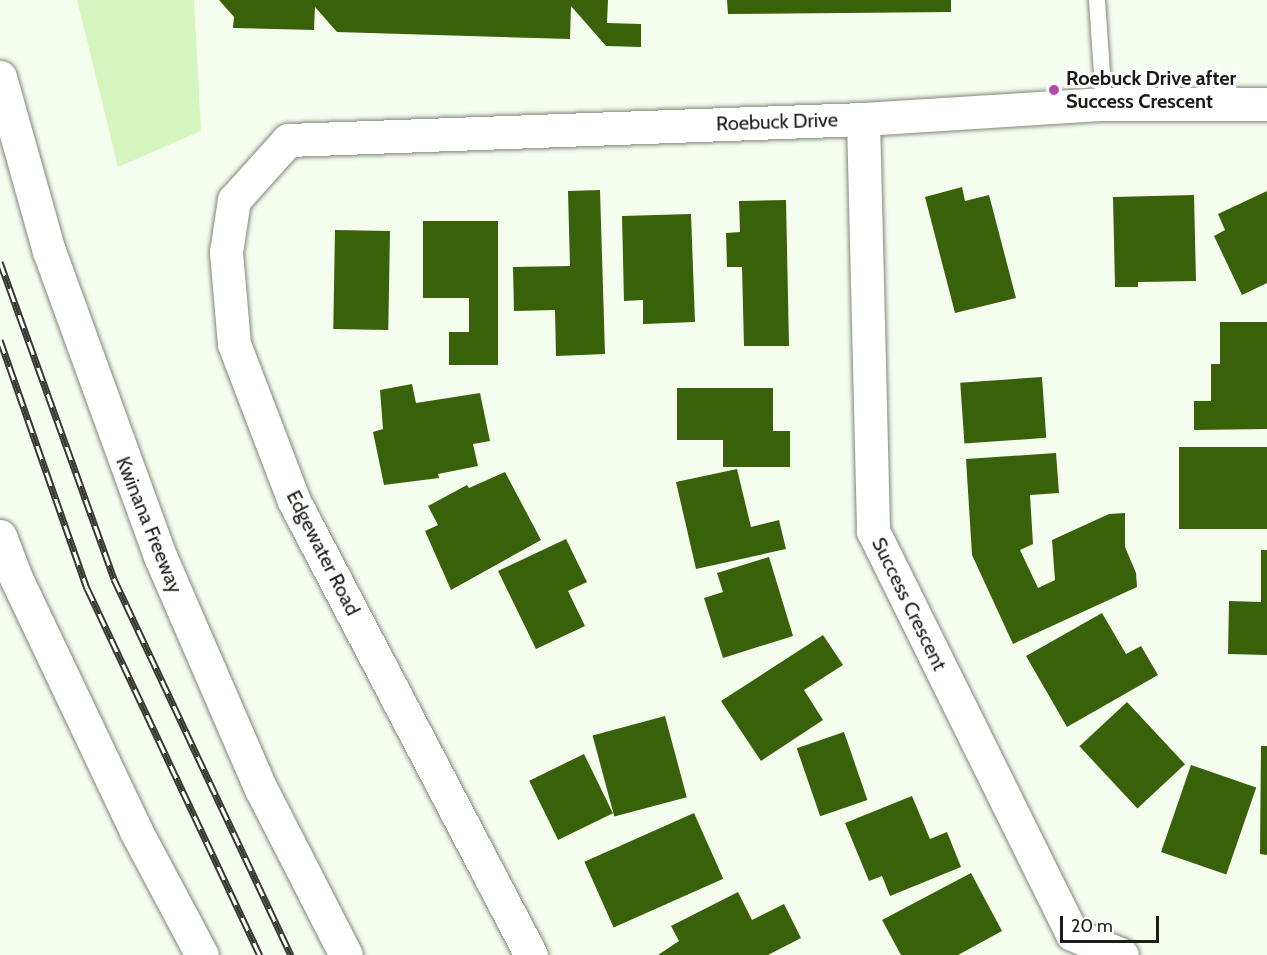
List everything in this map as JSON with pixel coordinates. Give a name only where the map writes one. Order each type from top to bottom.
[{"type":"main road","name":"Kwinana Freeway","points":[[0,77],[50,251],[160,556],[261,789],[346,955]]},
{"type":"main road","name":"Roebuck Drive","points":[[288,140],[863,119],[1104,104],[1267,104]]},
{"type":"main road","name":"Success Crescent","points":[[863,119],[873,531],[1072,934],[1122,955]]},
{"type":"main road","name":"Edgewater Road","points":[[288,140],[234,200],[226,252],[234,344],[294,501],[531,955]]},
{"type":"main road","points":[[0,536],[16,578],[136,831],[202,955]]},
{"type":"lane","points":[[1097,0],[1104,104]]},
{"type":"green space","points":[[77,0],[194,0],[201,131],[118,167]]},
{"type":"building","points":[[219,0],[608,0],[607,23],[641,24],[641,47],[606,46],[571,6],[570,39],[337,32],[315,7],[314,30],[233,28],[234,17]]},
{"type":"building","points":[[727,0],[951,0],[951,12],[728,14]]},
{"type":"building","points":[[962,187],[965,201],[989,195],[1016,298],[955,313],[925,197]]},
{"type":"building","points":[[600,190],[605,354],[556,356],[555,310],[514,311],[513,267],[570,266],[568,191]]},
{"type":"building","points":[[1267,191],[1267,283],[1242,295],[1214,236],[1225,230],[1218,214]]},
{"type":"building","points":[[1194,195],[1196,281],[1138,282],[1138,287],[1115,287],[1113,197]]},
{"type":"building","points":[[786,200],[789,346],[744,346],[742,267],[727,267],[726,233],[740,232],[739,201]]},
{"type":"building","points":[[691,214],[695,322],[643,324],[643,300],[624,301],[622,216]]},
{"type":"building","points":[[423,221],[498,221],[498,365],[449,365],[449,332],[469,332],[469,298],[423,298]]},
{"type":"building","points":[[335,230],[390,231],[388,330],[333,329]]},
{"type":"building","points":[[1220,322],[1267,322],[1267,429],[1194,430],[1194,401],[1211,401],[1211,364],[1220,364]]},
{"type":"building","points":[[1042,377],[1046,438],[964,444],[960,383]]},
{"type":"building","points":[[412,384],[416,403],[480,393],[490,441],[473,444],[478,466],[438,474],[439,478],[384,485],[373,432],[383,429],[380,390]]},
{"type":"building","points":[[677,388],[773,388],[773,431],[790,431],[790,467],[723,467],[723,440],[677,440]]},
{"type":"building","points":[[1179,447],[1267,447],[1267,529],[1179,529]]},
{"type":"building","points":[[1056,453],[1059,493],[1030,495],[1033,544],[1020,550],[1038,588],[1055,580],[1052,540],[1109,514],[1125,513],[1125,547],[1136,573],[1137,587],[1013,644],[972,555],[966,459]]},
{"type":"building","points":[[737,469],[751,527],[779,520],[786,549],[696,569],[676,482]]},
{"type":"building","points":[[505,472],[541,540],[451,590],[425,531],[438,525],[428,506],[467,485],[469,488]]},
{"type":"building","points":[[566,539],[587,582],[568,591],[585,626],[536,649],[498,571]]},
{"type":"building","points":[[1261,550],[1267,550],[1267,655],[1228,654],[1229,601],[1261,602]]},
{"type":"building","points":[[769,557],[793,636],[723,658],[704,598],[723,592],[717,573]]},
{"type":"building","points":[[1102,613],[1126,654],[1141,646],[1158,675],[1067,727],[1026,656]]},
{"type":"building","points":[[823,635],[843,665],[804,690],[823,720],[761,761],[721,701]]},
{"type":"building","points":[[1127,702],[1185,764],[1137,808],[1079,746]]},
{"type":"building","points":[[665,716],[687,797],[614,817],[593,735]]},
{"type":"building","points":[[844,732],[867,800],[820,816],[797,748]]},
{"type":"building","points":[[1261,746],[1267,746],[1267,855],[1260,854]]},
{"type":"building","points":[[584,754],[613,813],[558,840],[529,781]]},
{"type":"building","points":[[1191,765],[1256,787],[1226,874],[1161,852]]},
{"type":"building","points":[[912,796],[930,839],[947,832],[961,867],[890,896],[882,876],[869,881],[845,823]]},
{"type":"building","points":[[694,813],[723,879],[614,928],[584,862]]},
{"type":"building","points":[[971,873],[1002,931],[958,955],[901,955],[882,920]]},
{"type":"building","points":[[738,892],[752,920],[784,904],[801,938],[768,955],[658,955],[679,941],[671,926]]},
{"type":"railway","points":[[0,262],[114,579],[291,955]]},
{"type":"railway","points":[[0,340],[87,588],[260,955]]},
{"type":"place","name":"Roebuck Drive after Success Crescent","points":[[1054,90]]}]
